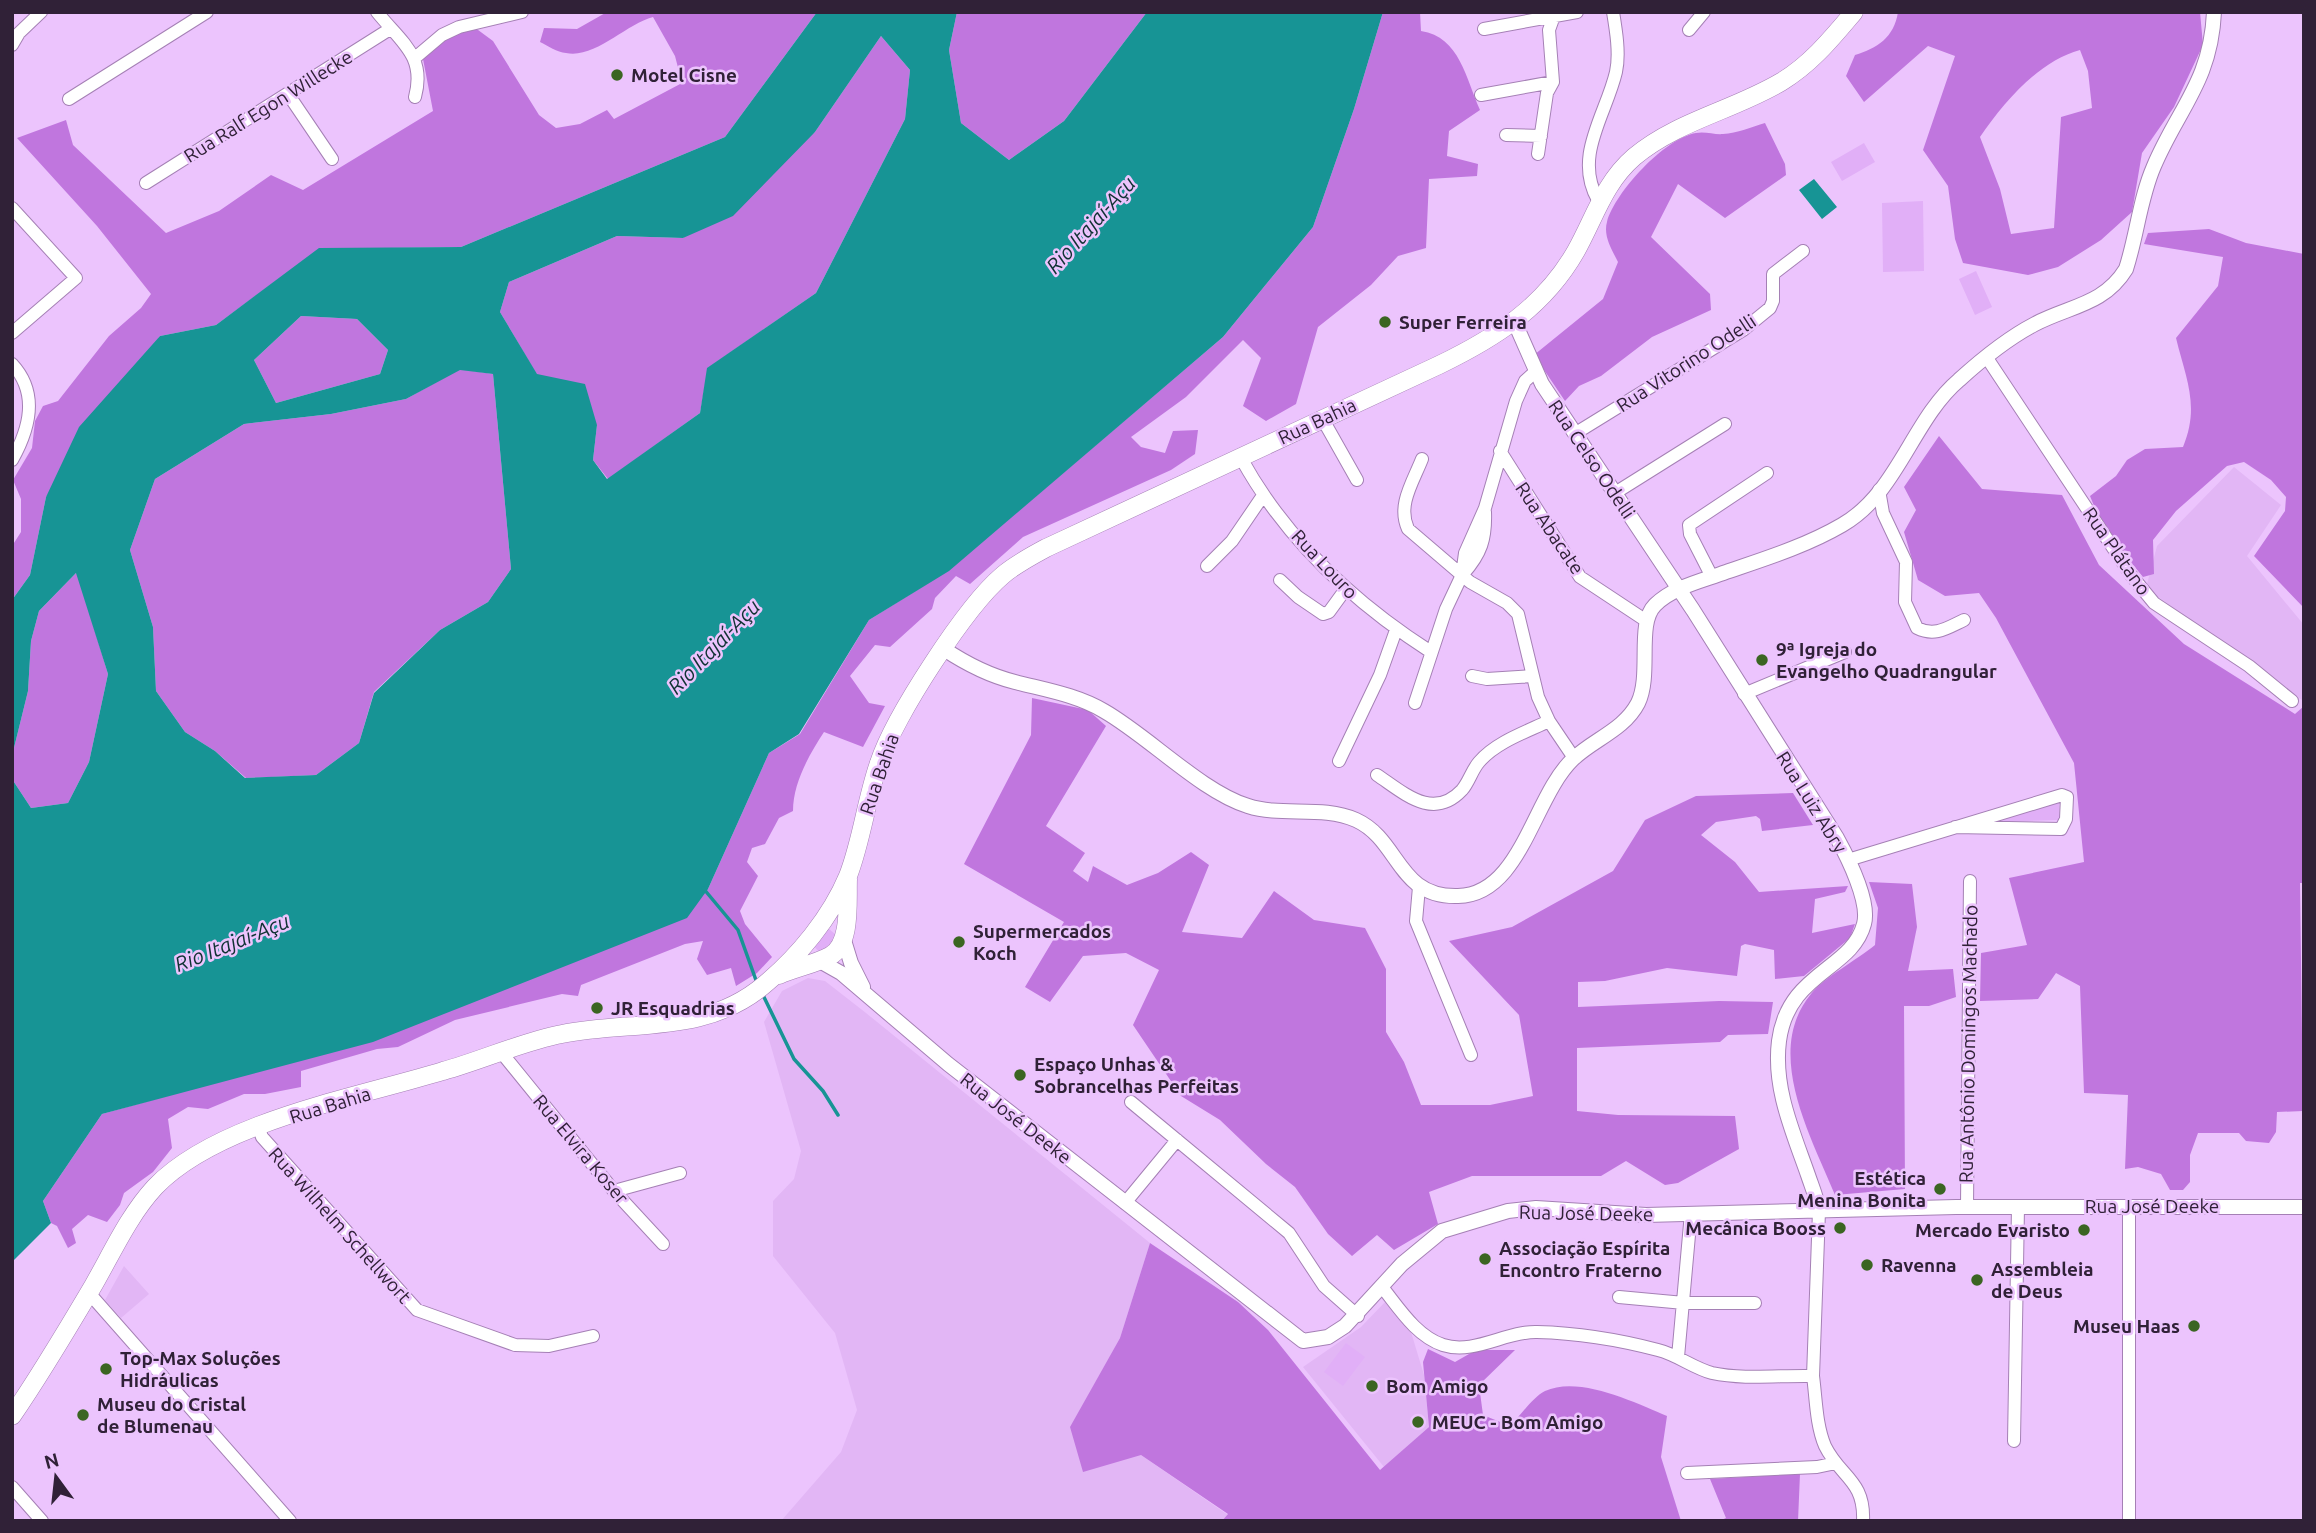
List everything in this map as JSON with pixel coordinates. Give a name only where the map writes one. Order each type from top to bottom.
[{"type":"main road","name":"Rua Bahia","points":[[767,982],[834,954],[843,937],[848,876],[880,760],[899,720],[944,649],[979,599],[1002,576],[1024,560],[1457,357],[1515,323],[1563,271],[1598,200],[1636,156],[1680,128],[1781,82],[1812,60],[1854,12]]},
{"type":"main road","name":"Rua Bahia","points":[[12,1416],[89,1293],[124,1230],[155,1188],[201,1151],[258,1126],[565,1033],[681,1023],[719,1012],[746,998],[767,982],[804,943],[822,922],[848,876]]},
{"type":"main road","points":[[822,922],[831,923],[843,937]]},
{"type":"main road","points":[[804,943],[809,954],[818,960]]},
{"type":"street","points":[[12,45],[19,33],[41,12]]},
{"type":"street","points":[[69,99],[207,12]]},
{"type":"street","points":[[377,12],[416,57],[419,81],[415,97]]},
{"type":"street","points":[[416,57],[442,35],[459,27],[522,12]]},
{"type":"street","points":[[1484,29],[1577,12]]},
{"type":"street","points":[[1598,200],[1592,189],[1589,151],[1616,71],[1613,12]]},
{"type":"street","points":[[1689,30],[1704,12]]},
{"type":"street","points":[[944,649],[1002,678],[1072,696],[1103,710],[1222,794],[1247,806],[1342,815],[1359,821],[1372,831],[1403,872],[1419,887],[1436,894],[1458,896],[1486,890],[1504,874],[1550,788],[1574,758],[1624,721],[1637,703],[1647,658],[1645,620],[1661,600],[1679,589],[1822,536],[1846,523],[1879,490],[1946,393],[1987,358],[2036,323],[2088,304],[2117,284],[2126,269],[2155,163],[2193,97],[2208,52],[2214,12]]},
{"type":"street","points":[[1538,153],[1547,93],[1553,82],[1549,30],[1554,16]]},
{"type":"street","name":"Rua Ralf Egon Willecke","points":[[146,183],[390,29]]},
{"type":"street","points":[[1481,95],[1553,82]]},
{"type":"street","points":[[288,94],[332,159]]},
{"type":"street","points":[[1506,135],[1541,135]]},
{"type":"street","points":[[12,208],[76,278],[12,333]]},
{"type":"street","name":"Rua Vitorino Odelli","points":[[1576,433],[1743,330],[1770,308],[1773,301],[1773,274],[1803,251]]},
{"type":"street","name":"Rua Celso Odelli","points":[[1515,323],[1535,372],[1679,589]]},
{"type":"street","name":"Rua Plátano","points":[[1987,358],[2131,575],[2154,603],[2249,666],[2292,701]]},
{"type":"street","points":[[12,364],[23,376],[31,400],[26,436],[12,460]]},
{"type":"street","points":[[1415,703],[1431,652],[1462,575],[1465,554],[1485,508],[1516,401],[1525,381],[1535,372]]},
{"type":"street","points":[[1322,418],[1357,480]]},
{"type":"street","points":[[1615,493],[1725,424]]},
{"type":"street","name":"Rua Abacate","points":[[1500,451],[1580,577],[1645,620]]},
{"type":"street","name":"Rua Louro","points":[[1241,458],[1262,497],[1345,590],[1396,630],[1431,652]]},
{"type":"street","points":[[1422,459],[1403,505],[1402,517],[1408,529],[1462,575],[1507,603],[1518,614],[1532,676],[1549,721],[1574,758]]},
{"type":"street","points":[[1712,577],[1690,534],[1689,526],[1767,473]]},
{"type":"street","points":[[1879,490],[1883,513],[1906,562],[1905,602],[1917,628],[1926,633],[1937,632],[1964,620]]},
{"type":"street","points":[[1207,566],[1232,541],[1262,497]]},
{"type":"street","points":[[1280,580],[1298,597],[1323,614],[1329,612],[1345,590]]},
{"type":"street","name":"Rua Luiz Abry","points":[[1679,589],[1848,860],[1862,900],[1865,922],[1852,946],[1794,998],[1783,1021],[1778,1054],[1782,1099],[1819,1211]]},
{"type":"street","points":[[1339,761],[1380,675],[1396,630]]},
{"type":"street","points":[[1744,694],[1845,652]]},
{"type":"street","points":[[1472,676],[1487,680],[1532,676]]},
{"type":"street","points":[[1377,775],[1416,801],[1433,806],[1445,803],[1462,789],[1478,762],[1492,750],[1549,721]]},
{"type":"street","points":[[1848,860],[1955,827],[2062,795],[2067,797],[2066,819],[2061,829],[1955,827]]},
{"type":"street","name":"Rua Antônio Domingos Machado","points":[[1967,1207],[1970,881]]},
{"type":"street","points":[[1419,887],[1416,921],[1471,1055]]},
{"type":"street","name":"Rua José Deeke","points":[[843,937],[851,963],[867,995]]},
{"type":"street","name":"Rua José Deeke","points":[[818,960],[841,973],[948,1064],[1303,1341],[1328,1337],[1358,1315],[1423,1244],[1442,1231],[1486,1215],[1536,1208],[1627,1214],[2018,1206],[2304,1207]]},
{"type":"street","name":"Rua Elvira Koser","points":[[501,1052],[614,1191],[663,1244]]},
{"type":"street","points":[[1130,1102],[1289,1233],[1324,1286],[1358,1315]]},
{"type":"street","name":"Rua Wilhelm Schellwort","points":[[258,1126],[261,1137],[418,1310],[515,1345],[549,1346],[593,1336]]},
{"type":"street","points":[[1125,1203],[1177,1140]]},
{"type":"street","points":[[614,1191],[680,1173]]},
{"type":"street","points":[[2014,1441],[2018,1206]]},
{"type":"street","points":[[2129,1206],[2129,1521]]},
{"type":"street","points":[[1819,1211],[1813,1376],[1821,1434],[1836,1463],[1860,1490],[1863,1521]]},
{"type":"street","points":[[1678,1357],[1691,1213]]},
{"type":"street","points":[[1382,1287],[1418,1330],[1440,1344],[1453,1348],[1536,1332],[1659,1350],[1678,1357],[1695,1368],[1715,1373],[1813,1376]]},
{"type":"street","points":[[89,1293],[290,1521]]},
{"type":"street","points":[[1619,1297],[1684,1303],[1755,1303]]},
{"type":"street","points":[[1687,1472],[1817,1468],[1836,1463]]},
{"type":"street","points":[[12,1487],[42,1521]]},
{"type":"shaded area","points":[[607,12],[817,12],[725,137],[461,247],[319,249],[216,325],[160,336],[46,497],[30,575],[12,600],[12,546],[21,532],[21,499],[13,480],[32,448],[35,421],[43,406],[58,401],[109,336],[141,308],[151,294],[97,226],[17,138],[66,120],[73,145],[166,233],[219,211],[271,175],[303,190],[433,111],[423,59],[458,30],[474,27],[493,41],[539,115],[556,128],[580,124],[607,110],[614,119],[682,83],[675,56],[653,17],[588,51],[566,53],[540,42],[544,28],[577,29]]},
{"type":"shaded area","points":[[957,12],[1147,12],[1064,121],[1009,160],[961,123],[949,50]]},
{"type":"shaded area","points":[[1383,12],[1420,12],[1421,31],[1445,42],[1460,61],[1480,110],[1449,131],[1447,156],[1478,164],[1477,176],[1429,179],[1426,248],[1398,256],[1371,285],[1318,327],[1296,404],[1266,421],[1243,406],[1261,358],[1243,340],[1186,397],[1131,437],[1141,447],[1165,453],[1173,431],[1198,430],[1195,454],[1171,470],[1023,537],[970,584],[956,576],[935,598],[932,609],[890,647],[875,645],[850,676],[869,703],[885,706],[863,747],[824,732],[799,780],[793,811],[779,818],[765,844],[752,848],[747,862],[758,876],[740,911],[745,924],[772,957],[757,973],[736,986],[731,968],[707,975],[697,959],[703,941],[685,944],[581,985],[578,996],[562,994],[455,1020],[398,1047],[377,1049],[301,1071],[301,1087],[265,1094],[244,1094],[208,1109],[188,1107],[168,1119],[172,1148],[153,1172],[124,1193],[120,1205],[107,1222],[88,1215],[72,1229],[76,1243],[68,1248],[57,1226],[51,1223],[43,1201],[102,1114],[188,1090],[708,889],[769,753],[800,734],[869,620],[949,570],[1223,337],[1313,227],[1354,109]]},
{"type":"shaded area","points":[[1898,12],[2200,12],[2203,45],[2174,107],[2142,153],[2132,212],[2101,240],[2058,267],[2028,275],[1963,263],[1955,239],[1948,186],[1923,150],[1955,56],[1928,46],[1864,102],[1846,76],[1855,55],[1883,41],[1896,21]],"holes":[[[2080,50],[2088,71],[2092,108],[2061,117],[2054,228],[2011,234],[2000,189],[1980,137],[2011,97],[2050,63]]]},
{"type":"shaded area","points":[[881,36],[910,70],[905,119],[816,293],[708,368],[700,413],[608,479],[593,460],[597,425],[537,375],[500,312],[509,282],[617,236],[683,238],[815,132]]},
{"type":"shaded area","points":[[1765,123],[1785,164],[1786,175],[1725,218],[1678,184],[1651,237],[1710,294],[1711,310],[1652,337],[1601,376],[1579,386],[1565,401],[1534,355],[1603,299],[1618,262],[1609,243],[1606,227],[1620,196],[1656,155],[1684,137],[1699,133],[1728,133]]},
{"type":"shaded area","points":[[1864,143],[1875,162],[1842,181],[1831,162]]},
{"type":"shaded area","points":[[1923,201],[1924,271],[1883,272],[1882,203]]},
{"type":"shaded area","points":[[2209,229],[2246,243],[2304,254],[2304,608],[2254,556],[2285,511],[2286,497],[2271,480],[2244,462],[2227,466],[2176,511],[2153,540],[2154,574],[2143,577],[2103,528],[2090,496],[2116,476],[2127,460],[2145,449],[2183,447],[2188,432],[2191,405],[2176,338],[2218,286],[2223,257],[2144,244],[2148,233]]},
{"type":"shaded area","points":[[1976,271],[1992,307],[1975,315],[1959,279]]},
{"type":"shaded area","points":[[301,316],[357,319],[388,350],[380,374],[276,403],[254,360]]},
{"type":"shaded area","points":[[460,369],[493,374],[511,569],[488,602],[440,630],[374,692],[359,743],[316,775],[246,778],[215,751],[185,732],[156,691],[153,627],[130,550],[155,479],[244,424],[331,414],[406,399]]},
{"type":"shaded area","points":[[1939,436],[1982,489],[2062,495],[2099,565],[2184,644],[2295,714],[2304,706],[2304,883],[2300,883],[2303,1111],[2277,1112],[2276,1132],[2269,1143],[2246,1141],[2239,1133],[2198,1133],[2190,1155],[2190,1182],[2183,1190],[2170,1190],[2161,1174],[2138,1167],[2125,1169],[2128,1095],[2084,1093],[2080,986],[2056,973],[2038,999],[1980,1001],[1981,953],[2027,945],[2009,878],[2084,862],[2074,763],[1996,618],[1979,593],[1945,596],[1918,580],[1904,532],[1916,510],[1904,487]]},
{"type":"shaded area","points":[[2234,467],[2281,505],[2247,556],[2304,625],[2302,700],[2146,588],[2157,546]]},
{"type":"shaded area","points":[[77,572],[108,674],[89,762],[68,803],[31,808],[12,779],[12,756],[28,691],[31,641],[39,611]]},
{"type":"shaded area","points":[[1032,698],[1088,710],[1106,726],[1046,826],[1085,853],[1073,871],[1088,882],[1093,866],[1127,885],[1158,873],[1191,852],[1209,865],[1182,932],[1242,938],[1274,891],[1314,920],[1365,928],[1386,969],[1386,1032],[1404,1062],[1421,1105],[1490,1105],[1533,1096],[1519,1015],[1449,941],[1512,927],[1613,871],[1645,820],[1696,796],[1793,793],[1813,825],[1762,831],[1760,819],[1756,816],[1716,822],[1701,835],[1735,862],[1759,892],[1848,886],[1845,892],[1815,899],[1812,933],[1855,924],[1850,938],[1804,976],[1775,979],[1774,950],[1745,944],[1741,946],[1737,976],[1667,968],[1605,981],[1578,982],[1578,1007],[1719,1001],[1773,1002],[1768,1034],[1728,1035],[1720,1042],[1577,1048],[1577,1111],[1618,1115],[1735,1116],[1739,1149],[1678,1183],[1665,1185],[1626,1161],[1601,1176],[1472,1176],[1429,1192],[1438,1224],[1394,1250],[1377,1235],[1352,1256],[1328,1234],[1295,1187],[1266,1164],[1220,1120],[1181,1096],[1133,1025],[1159,970],[1126,953],[1083,956],[1050,1002],[1025,987],[1064,922],[964,864],[1031,735]]},
{"type":"shaded area","points":[[2059,802],[2060,820],[1987,822]]},
{"type":"shaded area","points":[[1869,882],[1912,884],[1917,927],[1908,971],[1953,969],[1956,997],[1929,1006],[1904,1006],[1905,1189],[1835,1195],[1814,1147],[1796,1094],[1791,1068],[1791,1042],[1797,1017],[1811,994],[1823,982],[1875,945],[1878,908]]},
{"type":"shaded area","points":[[829,929],[835,934],[836,940],[828,949],[819,952],[813,945],[824,930]]},
{"type":"shaded area","points":[[808,978],[825,981],[1150,1243],[1120,1338],[1070,1428],[1141,1455],[1228,1515],[1222,1521],[781,1521],[841,1452],[857,1410],[835,1333],[773,1256],[773,1201],[794,1179],[801,1151],[764,1022],[782,991]]},
{"type":"shaded area","points":[[1150,1243],[1238,1302],[1268,1330],[1380,1470],[1429,1427],[1423,1362],[1428,1349],[1455,1362],[1476,1350],[1515,1350],[1479,1385],[1483,1415],[1510,1426],[1540,1394],[1559,1387],[1574,1386],[1607,1393],[1667,1416],[1661,1457],[1681,1521],[1222,1521],[1228,1514],[1141,1455],[1083,1472],[1070,1427],[1120,1338]]},
{"type":"shaded area","points":[[124,1266],[149,1294],[121,1318],[105,1300]]},
{"type":"shaded area","name":"Bom Amigo","points":[[1386,1301],[1411,1332],[1424,1375],[1429,1427],[1384,1467],[1303,1367],[1361,1327]]},
{"type":"shaded area","points":[[1346,1343],[1365,1357],[1343,1386],[1324,1372]]},
{"type":"shaded area","points":[[1800,1474],[1798,1521],[1719,1521],[1726,1518],[1710,1479]]},
{"type":"water","name":"Rio Itajaí-Açu","points":[[817,12],[957,12],[949,50],[961,123],[1009,160],[1064,121],[1147,12],[1383,12],[1354,109],[1313,227],[1223,337],[949,571],[869,620],[799,734],[769,753],[708,889],[687,918],[373,1042],[102,1114],[43,1201],[51,1223],[12,1262],[12,779],[31,808],[68,803],[89,762],[108,674],[76,573],[39,611],[31,641],[28,691],[12,756],[12,600],[30,575],[46,497],[79,427],[160,336],[216,325],[319,248],[461,247],[725,137]],"holes":[[[881,36],[910,70],[905,119],[816,293],[707,368],[700,413],[607,479],[593,460],[597,425],[585,384],[537,374],[500,312],[509,282],[617,236],[683,238],[733,216],[815,132]],[[301,316],[357,319],[388,350],[380,374],[276,403],[254,360]],[[460,370],[493,374],[511,569],[488,602],[440,630],[374,693],[359,743],[316,775],[245,778],[215,751],[185,732],[156,691],[153,627],[130,550],[155,479],[244,424],[331,414],[406,399]]]},
{"type":"water","points":[[1814,179],[1837,207],[1822,219],[1799,190]]},
{"type":"waterway","points":[[703,888],[738,930],[757,983]]},
{"type":"waterway","points":[[762,993],[794,1059],[823,1091],[838,1115]]},
{"type":"place","name":"Motel Cisne","points":[[617,75]]},
{"type":"place","name":"Super Ferreira","points":[[1385,322]]},
{"type":"place","name":"9ª Igreja do Evangelho Quadrangular","points":[[1762,660]]},
{"type":"place","name":"Supermercados Koch","points":[[959,942]]},
{"type":"place","name":"JR Esquadrias","points":[[597,1008]]},
{"type":"place","name":"Espaço Unhas & Sobrancelhas Perfeitas","points":[[1020,1075]]},
{"type":"place","name":"Estética Menina Bonita","points":[[1940,1189]]},
{"type":"place","name":"Mecânica Booss","points":[[1840,1228]]},
{"type":"place","name":"Mercado Evaristo","points":[[2084,1230]]},
{"type":"place","name":"Associação Espírita Encontro Fraterno","points":[[1485,1259]]},
{"type":"place","name":"Ravenna","points":[[1867,1265]]},
{"type":"place","name":"Assembleia de Deus","points":[[1977,1280]]},
{"type":"place","name":"Museu Haas","points":[[2194,1326]]},
{"type":"place","name":"Top-Max Soluções Hidráulicas","points":[[106,1369]]},
{"type":"place","name":"Bom Amigo","points":[[1372,1386]]},
{"type":"place","name":"Museu do Cristal de Blumenau","points":[[83,1415]]},
{"type":"place","name":"MEUC - Bom Amigo","points":[[1418,1422]]}]
